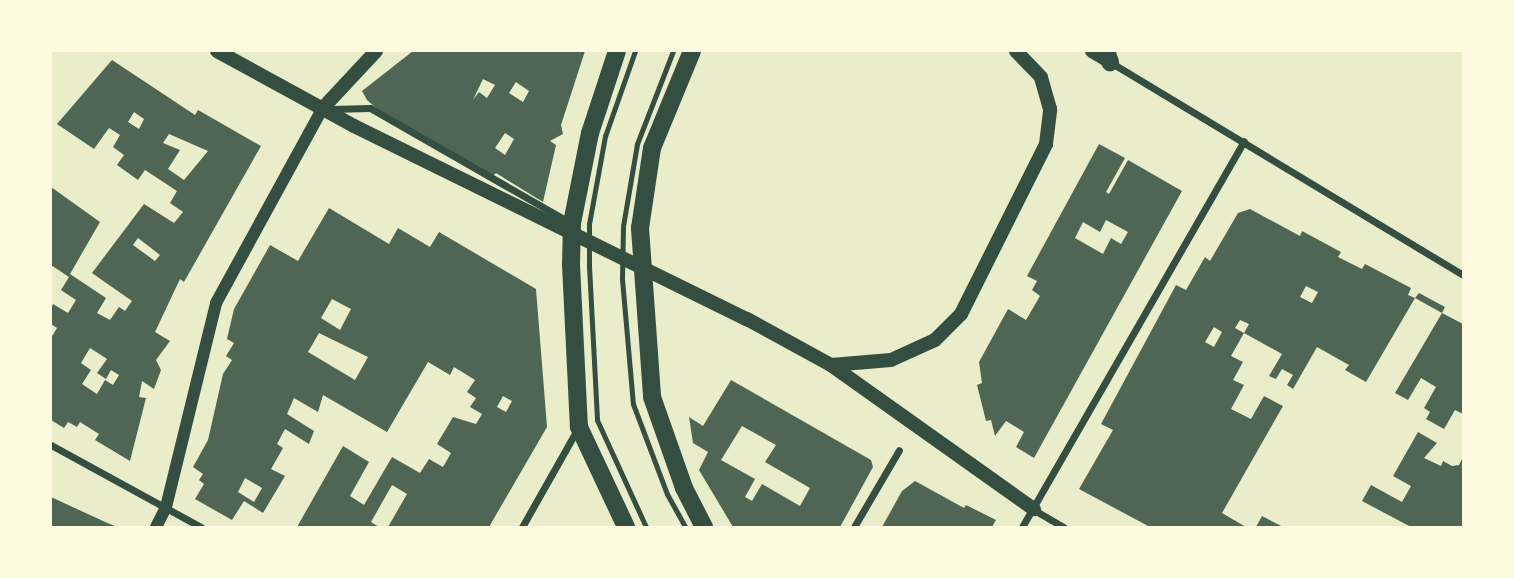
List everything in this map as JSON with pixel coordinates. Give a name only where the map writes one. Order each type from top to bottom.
[{"type":"main road","points":[[217,51],[354,126],[747,318],[831,365],[1034,509]]},
{"type":"main road","points":[[322,109],[376,51]]},
{"type":"main road","points":[[617,51],[590,133],[572,223],[579,427],[626,527]]},
{"type":"main road","points":[[692,51],[652,148],[640,228],[652,397],[684,488],[705,527]]},
{"type":"main road","points":[[831,365],[891,360],[934,340],[961,314],[1046,144],[1050,109],[1041,76],[1016,51]]},
{"type":"main road","points":[[1092,51],[1108,56]]},
{"type":"street","points":[[1108,56],[1463,275]]},
{"type":"street","points":[[156,527],[166,507],[216,303],[322,109],[370,108],[572,223]]},
{"type":"street","points":[[1022,527],[1244,141]]},
{"type":"street","points":[[522,527],[579,427]]},
{"type":"street","points":[[51,445],[201,527]]},
{"type":"street","points":[[854,527],[899,450]]},
{"type":"street","points":[[1034,509],[1064,527]]},
{"type":"lane","points":[[635,51],[606,136],[589,224],[589,266],[597,419],[646,527]]},
{"type":"lane","points":[[673,51],[637,144],[623,226],[622,279],[634,404],[667,494],[685,527]]},
{"type":"building","points":[[413,51],[585,51],[561,125],[563,134],[550,141],[556,145],[543,202],[496,173],[493,176],[384,115],[367,100],[362,91]],"holes":[[[483,79],[495,85],[487,98],[479,92],[473,100]],[[516,82],[529,91],[523,102],[509,93]],[[505,133],[514,139],[505,155],[495,148]]]},
{"type":"building","points":[[112,60],[195,115],[198,110],[261,146],[184,282],[180,279],[155,332],[170,341],[156,360],[161,370],[154,389],[142,381],[139,397],[146,398],[130,461],[95,440],[99,434],[80,422],[77,427],[68,422],[64,428],[51,420],[51,338],[57,328],[51,324],[51,309],[53,304],[68,313],[76,300],[61,290],[69,277],[51,265],[51,187],[100,222],[70,274],[106,298],[97,313],[110,320],[119,307],[125,311],[132,301],[92,273],[144,204],[174,223],[183,212],[170,203],[177,191],[145,170],[138,180],[117,165],[124,155],[113,147],[120,135],[109,128],[94,149],[57,124]],"holes":[[[134,112],[144,119],[139,129],[128,122]],[[169,134],[208,151],[184,180],[168,169],[180,150],[163,143]],[[138,238],[160,255],[155,261],[133,245]],[[90,348],[107,359],[97,373],[106,379],[111,370],[119,375],[113,385],[105,380],[97,394],[82,384],[91,370],[81,363]]]},
{"type":"building","points":[[1099,144],[1125,158],[1106,192],[1109,194],[1128,160],[1182,191],[1034,458],[1016,447],[1024,432],[1006,421],[995,436],[991,420],[986,421],[977,385],[982,383],[979,362],[1008,309],[1026,320],[1040,296],[1032,290],[1037,281],[1027,276]],"holes":[[[1106,220],[1128,232],[1121,244],[1111,238],[1103,254],[1075,238],[1083,222],[1100,232]]]},
{"type":"building","points":[[329,208],[389,244],[398,228],[430,247],[439,232],[536,289],[547,427],[489,527],[388,527],[407,494],[392,485],[371,522],[379,527],[297,527],[343,446],[369,462],[350,496],[364,505],[392,457],[420,473],[429,459],[443,467],[451,453],[437,444],[453,417],[476,424],[482,414],[470,407],[476,398],[467,392],[475,380],[454,367],[450,375],[428,362],[387,432],[323,395],[318,412],[294,398],[287,414],[314,431],[309,444],[285,429],[277,444],[283,448],[271,469],[285,476],[263,513],[244,501],[232,520],[195,499],[204,484],[199,480],[203,474],[193,467],[208,440],[223,374],[232,360],[226,356],[234,343],[227,339],[234,309],[270,245],[298,261]],"holes":[[[332,299],[351,309],[340,330],[321,318]],[[319,333],[368,357],[355,380],[308,352]],[[503,396],[512,401],[506,412],[497,407]],[[245,478],[262,488],[254,502],[238,492]]]},
{"type":"building","points":[[1250,209],[1300,236],[1302,231],[1341,252],[1338,257],[1362,269],[1365,264],[1411,288],[1408,295],[1415,298],[1366,382],[1345,370],[1349,365],[1317,347],[1293,389],[1287,385],[1293,375],[1282,369],[1276,379],[1269,376],[1282,354],[1244,333],[1231,356],[1243,362],[1233,380],[1244,385],[1231,409],[1251,419],[1264,396],[1283,406],[1222,513],[1246,527],[1150,527],[1079,489],[1113,430],[1101,424],[1176,285],[1186,290],[1205,257],[1210,261],[1238,213]],"holes":[[[1306,286],[1318,292],[1312,303],[1300,297]],[[1240,320],[1249,324],[1244,333],[1235,328]],[[1214,327],[1222,332],[1214,347],[1205,342]]]},
{"type":"building","points":[[1419,293],[1445,307],[1442,313],[1415,298]]},
{"type":"building","points":[[1442,313],[1463,324],[1463,414],[1455,410],[1444,429],[1426,419],[1430,412],[1424,408],[1436,387],[1421,378],[1408,400],[1395,393]]},
{"type":"building","points":[[731,380],[871,460],[873,467],[840,527],[733,527],[699,470],[708,452],[693,443],[689,417],[703,426]],"holes":[[[742,426],[776,445],[765,462],[810,488],[800,506],[762,484],[752,501],[745,497],[755,479],[721,460]]]},
{"type":"building","points":[[1418,432],[1437,443],[1424,458],[1441,466],[1443,461],[1452,466],[1459,465],[1463,457],[1463,527],[1411,527],[1362,501],[1371,485],[1402,502],[1411,486],[1393,476]]},
{"type":"building","points":[[915,481],[964,508],[966,505],[996,520],[992,527],[882,527],[902,491]]},
{"type":"building","points":[[51,497],[103,521],[117,527],[51,527]]},
{"type":"building","points":[[1262,516],[1283,527],[1256,527]]}]
